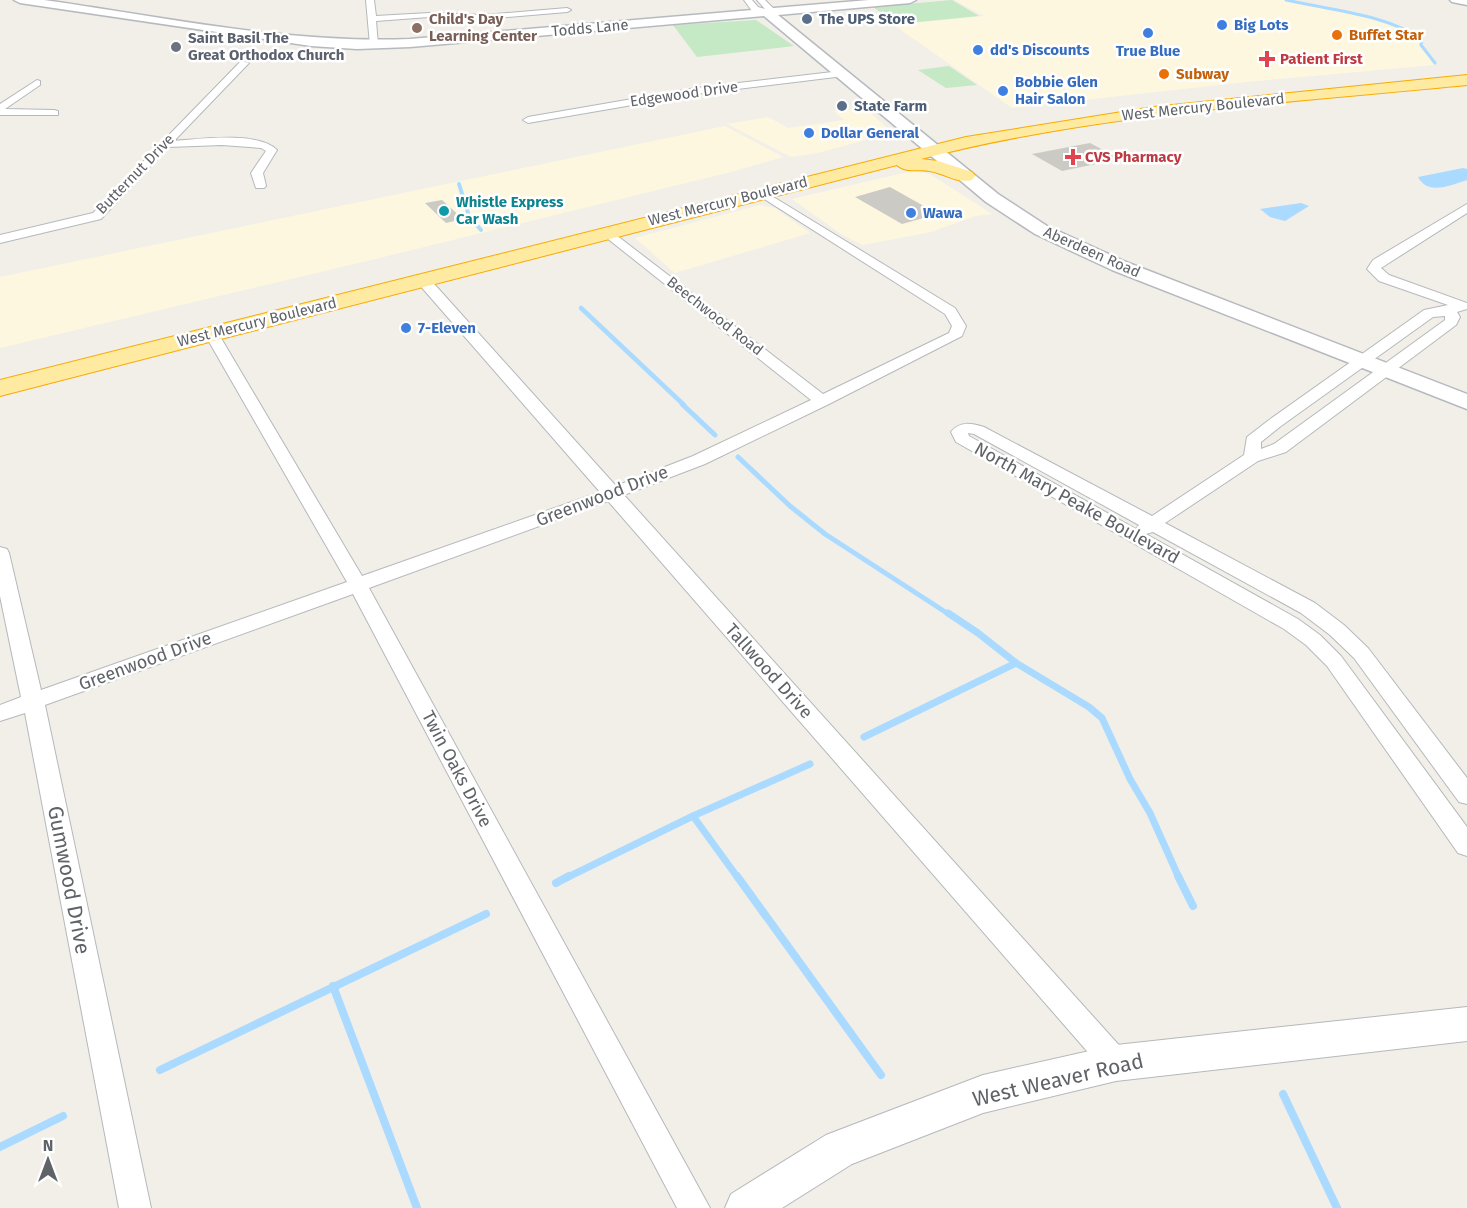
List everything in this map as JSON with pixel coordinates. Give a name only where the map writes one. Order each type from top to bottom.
[{"type":"highway","name":"West Mercury Boulevard","points":[[0,388],[212,333],[421,267],[925,143],[1016,117],[1113,104],[1467,68]]},
{"type":"highway","name":"West Mercury Boulevard","points":[[601,224],[762,192],[861,168],[925,143],[1012,133],[1116,116],[1467,80]]},
{"type":"highway","points":[[861,168],[922,164],[965,176]]},
{"type":"main road","name":"Todds Lane","points":[[20,0],[311,42],[374,45],[764,7],[910,0]]},
{"type":"main road","points":[[1456,0],[1467,2]]},
{"type":"main road","name":"Aberdeen Road","points":[[764,7],[965,176],[1012,212],[1063,242],[1467,402]]},
{"type":"street","points":[[370,0],[374,45]]},
{"type":"street","points":[[748,0],[755,9],[764,7]]},
{"type":"street","points":[[371,19],[429,15],[472,17],[505,11],[567,10]]},
{"type":"street","name":"Butternut Drive","points":[[0,239],[97,216],[244,63]]},
{"type":"street","name":"Edgewood Drive","points":[[528,120],[696,91],[841,74]]},
{"type":"street","points":[[0,110],[37,83]]},
{"type":"street","points":[[0,110],[54,112]]},
{"type":"street","points":[[165,144],[251,142],[266,145],[272,150],[257,173],[260,186]]},
{"type":"street","name":"Greenwood Drive","points":[[0,713],[612,494],[699,460],[950,340],[958,332],[960,326],[950,311],[762,192]]},
{"type":"street","points":[[1458,307],[1384,278],[1374,269],[1378,263],[1467,208]]},
{"type":"street","name":"Beechwood Road","points":[[601,224],[823,401]]},
{"type":"street","name":"Tallwood Drive","points":[[421,267],[612,494],[1116,1063]]},
{"type":"street","points":[[1252,457],[1253,440],[1359,360],[1428,313],[1458,307]]},
{"type":"street","points":[[1134,536],[1252,457],[1280,448],[1451,322],[1458,307]]},
{"type":"street","name":"Twin Oaks Drive","points":[[212,333],[358,585],[694,1208]]},
{"type":"street","name":"North Mary Peake Boulevard","points":[[1467,795],[1361,653],[1337,630],[1308,609],[978,430],[965,428],[959,432],[962,439],[1291,624],[1313,640],[1334,661],[1467,846]]},
{"type":"street","name":"Gumwood Drive","points":[[0,553],[33,701],[135,1208]]},
{"type":"street","name":"West Weaver Road","points":[[745,1208],[840,1149],[983,1095],[1116,1063],[1467,1024]]},
{"type":"shaded area","points":[[954,0],[1289,0],[1353,12],[1397,25],[1413,33],[1434,65],[1246,82],[1012,108],[894,25],[984,16]]},
{"type":"shaded area","points":[[865,108],[886,127],[880,136],[818,153],[791,157],[727,124],[768,117],[788,128],[844,120],[834,111]]},
{"type":"shaded area","points":[[725,126],[783,157],[731,172],[375,259],[0,348],[0,277]]},
{"type":"shaded area","points":[[912,171],[930,174],[992,214],[975,216],[931,232],[863,245],[841,234],[792,199]]},
{"type":"shaded area","points":[[760,205],[775,208],[810,233],[675,273],[635,238]]},
{"type":"green space","points":[[952,0],[979,16],[897,24],[873,7]]},
{"type":"green space","points":[[756,20],[794,46],[697,57],[673,25]]},
{"type":"green space","points":[[949,66],[977,85],[946,88],[918,70]]},
{"type":"water","points":[[1467,169],[1467,180],[1440,188],[1422,183],[1418,177]]},
{"type":"water","points":[[1301,203],[1309,206],[1285,221],[1270,217],[1260,209]]},
{"type":"building","name":"CVS Pharmacy","points":[[1090,143],[1120,159],[1062,171],[1032,154]]},
{"type":"building","points":[[890,187],[938,214],[902,224],[855,197]]},
{"type":"building","name":"Whistle Express Car Wash","points":[[442,200],[463,219],[446,223],[425,203]]},
{"type":"waterway","points":[[1286,0],[1374,18],[1391,24],[1422,39],[1421,45],[1435,63]]},
{"type":"waterway","points":[[459,184],[469,216],[481,230]]},
{"type":"waterway","points":[[581,308],[684,405]]},
{"type":"waterway","points":[[682,404],[715,435]]},
{"type":"waterway","points":[[738,457],[790,506],[825,534],[950,615]]},
{"type":"waterway","points":[[948,613],[1016,663]]},
{"type":"waterway","points":[[864,737],[1016,663]]},
{"type":"waterway","points":[[1016,663],[1089,707],[1102,718],[1130,779],[1150,813],[1179,878]]},
{"type":"waterway","points":[[693,816],[810,764]]},
{"type":"waterway","points":[[566,878],[693,816]]},
{"type":"waterway","points":[[693,816],[738,878]]},
{"type":"waterway","points":[[556,883],[569,876]]},
{"type":"waterway","points":[[737,876],[881,1075]]},
{"type":"waterway","points":[[1179,878],[1193,906]]},
{"type":"waterway","points":[[333,987],[486,914]]},
{"type":"waterway","points":[[160,1070],[333,987]]},
{"type":"waterway","points":[[333,987],[417,1208]]},
{"type":"waterway","points":[[1283,1094],[1337,1208]]},
{"type":"waterway","points":[[0,1147],[63,1116]]},
{"type":"place","name":"The UPS Store","points":[[807,19]]},
{"type":"place","name":"Big Lots","points":[[1222,25]]},
{"type":"place","name":"Child's Day Learning Center","points":[[417,28]]},
{"type":"place","name":"True Blue","points":[[1148,33]]},
{"type":"place","name":"Buffet Star","points":[[1337,35]]},
{"type":"place","name":"Saint Basil The Great Orthodox Church","points":[[176,47]]},
{"type":"place","name":"dd's Discounts","points":[[978,50]]},
{"type":"place","name":"Patient First","points":[[1267,59]]},
{"type":"place","name":"Subway","points":[[1164,74]]},
{"type":"place","name":"Bobbie Glen Hair Salon","points":[[1003,91]]},
{"type":"place","name":"State Farm","points":[[842,106]]},
{"type":"place","name":"Dollar General","points":[[809,133]]},
{"type":"place","name":"CVS Pharmacy","points":[[1073,157]]},
{"type":"place","name":"Whistle Express Car Wash","points":[[444,211]]},
{"type":"place","name":"Wawa","points":[[911,213]]},
{"type":"place","name":"7-Eleven","points":[[406,328]]}]
